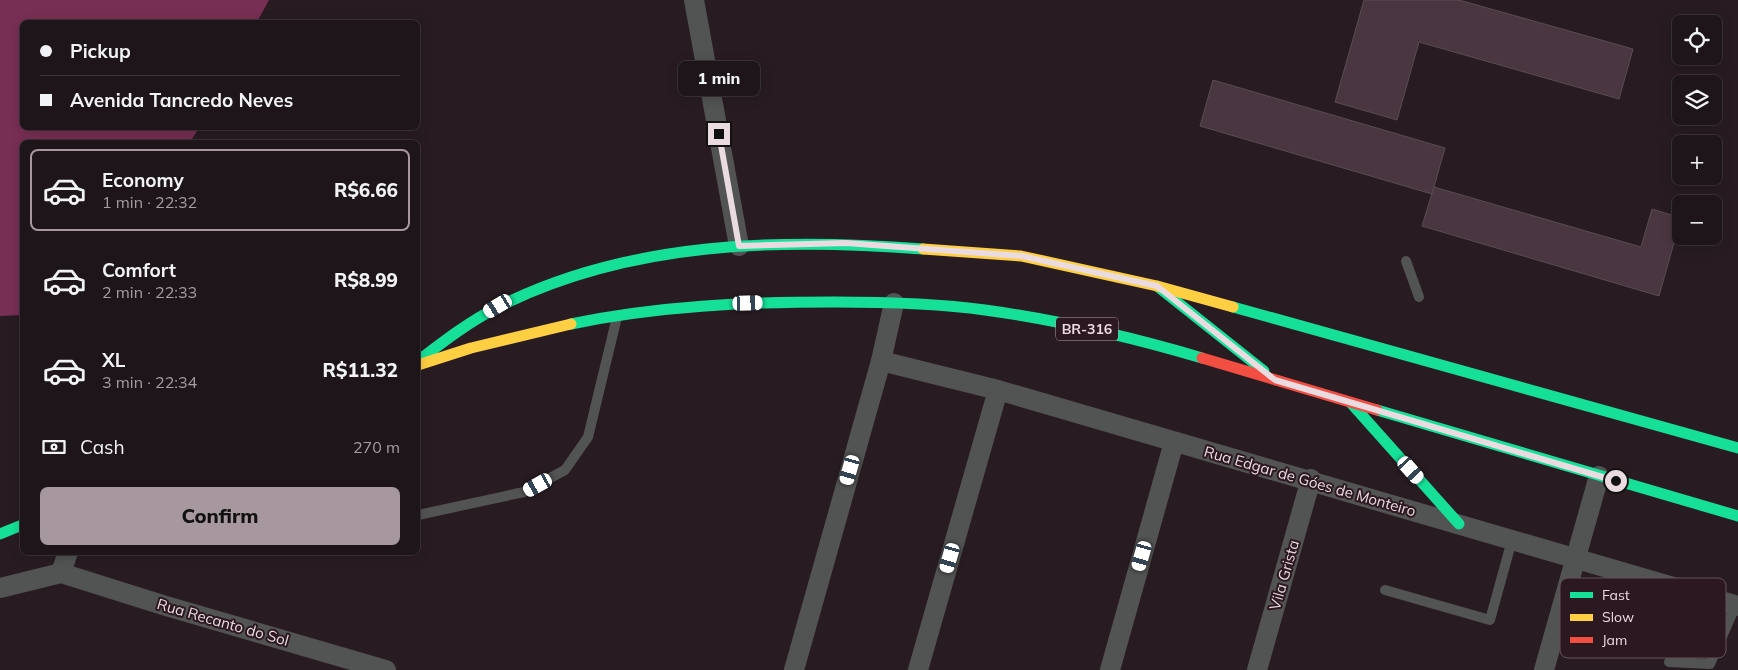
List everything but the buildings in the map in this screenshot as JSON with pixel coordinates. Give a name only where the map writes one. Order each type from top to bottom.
[{"type":"main road","points":[[420,359],[460,329],[498,306],[554,282],[663,253],[739,246],[846,243],[1022,256],[1157,286],[1483,375],[1738,448]]},
{"type":"main road","points":[[1157,286],[1275,380]]},
{"type":"main road","name":"BR-316","points":[[420,364],[462,349],[528,332],[618,316],[717,304],[894,303],[984,310],[1083,328],[1164,348],[1738,516]]},
{"type":"main road","points":[[1352,403],[1459,524]]},
{"type":"main road","points":[[0,546],[3,533],[20,526]]},
{"type":"street","points":[[694,0],[739,246]]},
{"type":"street","points":[[794,670],[881,361],[894,303]]},
{"type":"street","name":"Rua Edgar de Góes de Monteiro","points":[[881,361],[998,390],[1174,442],[1311,479],[1644,578]]},
{"type":"street","points":[[918,670],[998,390]]},
{"type":"street","points":[[1110,670],[1174,442]]},
{"type":"street","points":[[1569,578],[1599,476]]},
{"type":"street","name":"Vila Grista","points":[[1257,670],[1311,479]]},
{"type":"street","points":[[0,588],[61,572],[67,555]]},
{"type":"street","name":"Rua Recanto do Sol","points":[[61,572],[166,606],[386,670]]},
{"type":"street","points":[[1544,670],[1560,612]]},
{"type":"lane","points":[[1406,261],[1419,297]]},
{"type":"lane","points":[[420,515],[524,492],[565,470],[588,437],[618,316]]},
{"type":"lane","points":[[1385,590],[1490,620],[1512,540]]},
{"type":"lane","points":[[1726,630],[1737,606]]},
{"type":"lane","points":[[1669,662],[1710,664],[1713,658]]},
{"type":"shaded area","points":[[0,0],[269,0],[258,20],[20,20],[20,130],[198,130],[191,140],[20,140],[20,315],[0,316]]},
{"type":"traffic: fast","points":[[420,359],[447,339],[500,306],[550,284],[601,268],[654,256],[707,249],[761,245],[815,244],[923,249]]},
{"type":"traffic: fast","points":[[1157,286],[1264,371]]},
{"type":"traffic: fast","points":[[571,324],[636,313],[735,304],[834,302],[928,304],[985,310],[1067,324],[1121,336],[1202,358]]},
{"type":"traffic: fast","points":[[1233,307],[1738,448]]},
{"type":"traffic: fast","points":[[1351,403],[1459,524]]},
{"type":"traffic: fast","points":[[1377,410],[1738,516]]},
{"type":"traffic: fast","points":[[0,534],[20,526]]},
{"type":"traffic: slow","points":[[923,249],[1021,256],[1157,286],[1233,307]]},
{"type":"traffic: slow","points":[[420,364],[471,348],[571,324]]},
{"type":"traffic: jam","points":[[1202,358],[1377,410]]},
{"type":"route","points":[[719,134],[739,246],[846,243],[1022,256],[1157,286],[1275,380],[1616,481]]}]
